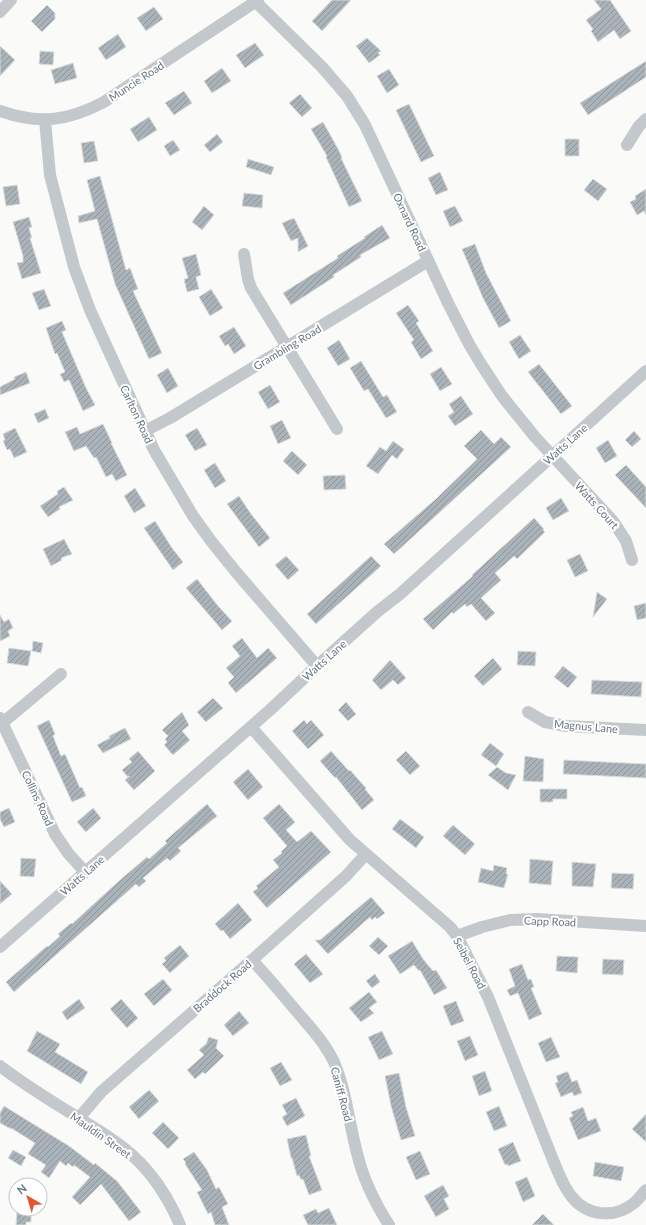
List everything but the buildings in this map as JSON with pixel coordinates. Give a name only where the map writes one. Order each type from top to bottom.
[{"type":"street","points":[[0,12],[11,0]]},
{"type":"street","name":"Muncie Road","points":[[0,111],[18,116],[45,120],[56,119],[84,112],[104,102],[256,1]]},
{"type":"street","name":"Oxnard Road","points":[[256,1],[339,85],[351,102],[364,125],[451,310],[469,344],[502,396],[535,437],[553,456]]},
{"type":"street","points":[[627,145],[639,126],[646,119]]},
{"type":"street","name":"Carlton Road","points":[[45,120],[50,175],[74,266],[93,316],[145,431],[165,469],[193,516],[211,541],[317,666]]},
{"type":"street","points":[[244,254],[251,288],[337,429]]},
{"type":"street","name":"Grambling Road","points":[[145,431],[170,418],[428,261]]},
{"type":"street","name":"Watts Lane","points":[[0,947],[251,727],[646,371]]},
{"type":"street","name":"Watts Court","points":[[553,456],[614,521],[626,541],[632,560]]},
{"type":"street","points":[[1,722],[61,674]]},
{"type":"street","name":"Magnus Lane","points":[[528,712],[545,722],[566,726],[646,730]]},
{"type":"street","name":"Collins Road","points":[[1,722],[55,834],[68,853],[85,872]]},
{"type":"street","name":"Seibel Road","points":[[251,727],[350,840],[450,927],[457,936],[488,997],[565,1186],[579,1204],[591,1211],[601,1213],[614,1212],[622,1210],[633,1204],[646,1190]]},
{"type":"street","name":"Braddock Road","points":[[79,1118],[101,1092],[346,876],[366,854]]},
{"type":"street","name":"Capp Road","points":[[457,936],[482,926],[510,920],[537,919],[646,926]]},
{"type":"street","name":"Caniff Road","points":[[252,960],[316,1034],[329,1053],[342,1086],[357,1154],[366,1182],[389,1225]]},
{"type":"street","name":"Mauldin Street","points":[[0,1066],[16,1078],[120,1145],[143,1166],[166,1196],[180,1225]]}]
